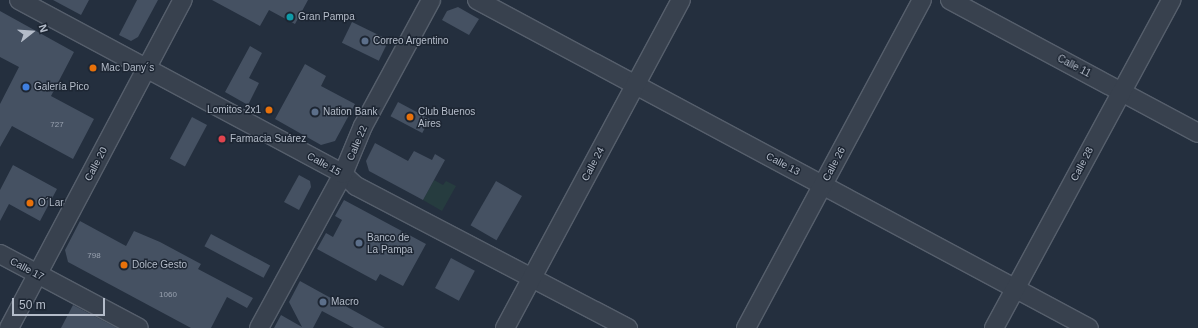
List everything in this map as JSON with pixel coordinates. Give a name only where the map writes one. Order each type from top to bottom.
[{"type":"street","name":"Calle 15","points":[[19,0],[343,174],[356,186],[628,328]]},
{"type":"street","name":"Calle 20","points":[[9,328],[183,0]]},
{"type":"street","name":"Calle 22","points":[[258,328],[343,174],[363,126],[431,0]]},
{"type":"street","name":"Calle 13","points":[[477,0],[1089,328]]},
{"type":"street","name":"Calle 24","points":[[505,328],[681,0]]},
{"type":"street","name":"Calle 26","points":[[746,328],[922,0]]},
{"type":"street","name":"Calle 11","points":[[950,0],[1198,133]]},
{"type":"street","name":"Calle 28","points":[[994,328],[1171,0]]},
{"type":"street","name":"Calle 17","points":[[0,254],[140,328]]},
{"type":"green space","points":[[434,180],[443,185],[446,181],[456,186],[442,211],[423,200]]},
{"type":"building","points":[[53,0],[89,0],[81,15]]},
{"type":"building","points":[[137,0],[158,0],[138,37],[131,41],[119,35]]},
{"type":"building","points":[[212,0],[308,0],[295,24],[269,10],[260,26]]},
{"type":"building","points":[[458,7],[479,19],[469,35],[442,20],[447,11]]},
{"type":"building","points":[[0,11],[74,52],[51,96],[94,119],[73,159],[12,126],[0,147],[0,104],[19,67],[0,57]]},
{"type":"building","name":"Correo Argentino","points":[[352,22],[389,40],[379,61],[342,43]]},
{"type":"building","points":[[250,46],[262,53],[249,78],[259,83],[248,105],[225,92]]},
{"type":"building","name":"Nation Bank","points":[[305,64],[326,76],[321,86],[355,104],[335,141],[321,145],[275,119]]},
{"type":"building","name":"Club Buenos Aires","points":[[398,102],[430,119],[422,133],[390,116]]},
{"type":"building","points":[[192,117],[207,125],[185,166],[170,158]]},
{"type":"building","points":[[375,143],[408,161],[414,151],[432,160],[435,154],[445,160],[423,200],[369,171],[366,161]]},
{"type":"building","points":[[13,165],[57,189],[40,221],[9,204],[0,221],[0,190]]},
{"type":"building","points":[[299,175],[310,181],[311,187],[299,210],[284,202]]},
{"type":"building","points":[[496,181],[522,196],[496,240],[470,225]]},
{"type":"building","name":"Banco de La Pampa","points":[[344,200],[426,244],[403,286],[380,274],[376,281],[317,249],[326,233],[333,237],[342,220],[335,216]]},
{"type":"building","points":[[80,221],[126,246],[134,231],[160,242],[201,264],[198,269],[253,298],[247,308],[227,297],[211,328],[191,328],[68,262],[65,250]]},
{"type":"building","points":[[211,234],[270,265],[264,278],[204,246]]},
{"type":"building","points":[[451,258],[475,271],[459,301],[435,288]]},
{"type":"building","points":[[300,281],[385,328],[354,328],[322,311],[313,328],[274,328],[281,315],[302,327],[289,302]]},
{"type":"building","points":[[73,305],[117,328],[61,328]]},
{"type":"place","name":"Gran Pampa","points":[[290,17]]},
{"type":"place","name":"Correo Argentino","points":[[365,41]]},
{"type":"place","name":"Mac Dany´s","points":[[93,68]]},
{"type":"place","name":"Galería Pico","points":[[26,87]]},
{"type":"place","name":"Lomitos 2x1","points":[[269,110]]},
{"type":"place","name":"Nation Bank","points":[[315,112]]},
{"type":"place","name":"Club Buenos Aires","points":[[410,117]]},
{"type":"place","name":"Farmacia Suárez","points":[[222,139]]},
{"type":"place","name":"O´Lar","points":[[30,203]]},
{"type":"place","name":"Banco de La Pampa","points":[[359,243]]},
{"type":"place","name":"Dolce Gesto","points":[[124,265]]},
{"type":"place","name":"Macro","points":[[323,302]]}]
